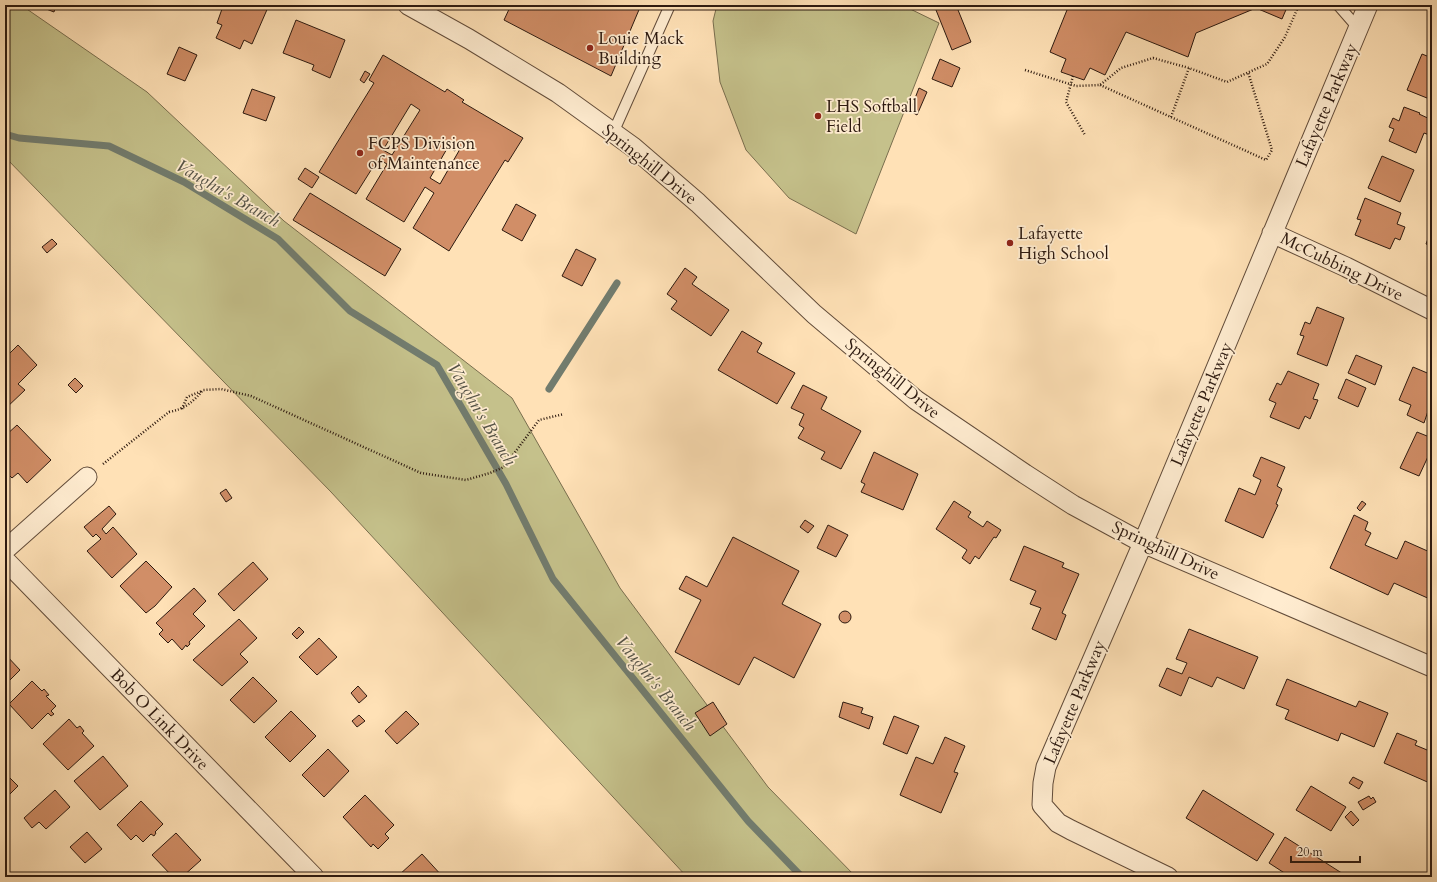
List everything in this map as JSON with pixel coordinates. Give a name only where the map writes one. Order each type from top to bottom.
[{"type":"street","name":"Springhill Drive","points":[[408,5],[469,39],[558,93],[633,147],[698,203],[814,314],[916,400],[1067,501],[1143,543],[1432,667]]},
{"type":"street","name":"Lafayette Parkway","points":[[1168,877],[1058,823],[1042,805],[1042,783],[1052,749],[1143,543],[1368,5]]},
{"type":"street","name":"McCubbing Drive","points":[[1272,233],[1346,267],[1432,310]]},
{"type":"street","points":[[5,550],[87,477]]},
{"type":"street","name":"Bob O Link Drive","points":[[5,560],[314,877]]},
{"type":"lane","points":[[612,133],[670,5]]},
{"type":"lane","points":[[1338,5],[1358,28]]},
{"type":"path","points":[[1100,85],[1121,68],[1153,58],[1189,68],[1226,82],[1267,64],[1285,38],[1299,5]]},
{"type":"path","points":[[1171,117],[1189,68]]},
{"type":"path","points":[[1025,70],[1076,86],[1100,85],[1266,160],[1272,150],[1248,72]]},
{"type":"path","points":[[1073,76],[1066,102],[1085,135]]},
{"type":"path","points":[[182,409],[187,397],[203,390],[221,389],[251,396],[421,473],[466,480],[504,467],[539,420],[564,414]]},
{"type":"path","points":[[87,477],[169,412],[182,409],[194,402],[203,390]]},
{"type":"shaded area","points":[[5,5],[21,5],[147,92],[284,221],[512,398],[620,588],[768,787],[856,877],[687,877],[331,492],[5,157]]},
{"type":"shaded area","name":"LHS Softball Field","points":[[717,5],[902,5],[939,23],[856,234],[789,198],[746,150],[720,82],[713,21]]},
{"type":"building","points":[[36,5],[56,5],[54,12]]},
{"type":"building","points":[[213,5],[269,5],[252,44],[244,40],[240,49],[216,38],[222,25],[217,23],[222,9]]},
{"type":"building","name":"Louie Mack Building","points":[[511,5],[641,5],[611,76],[504,20]]},
{"type":"building","points":[[934,5],[956,5],[971,42],[952,50]]},
{"type":"building","points":[[1069,5],[1288,5],[1282,19],[1256,8],[1196,33],[1188,57],[1126,32],[1105,75],[1090,68],[1084,80],[1061,72],[1066,59],[1050,52]]},
{"type":"building","points":[[296,20],[345,40],[330,78],[312,70],[314,65],[283,53]]},
{"type":"building","points":[[179,47],[197,55],[185,81],[167,74]]},
{"type":"building","points":[[1422,54],[1432,58],[1432,100],[1407,90]]},
{"type":"building","name":"FCPS Division of Maintenance","points":[[383,55],[445,92],[447,89],[464,100],[462,102],[523,138],[508,162],[505,160],[449,251],[413,228],[434,193],[425,187],[404,222],[366,199],[387,164],[378,159],[356,194],[319,172],[374,83],[369,80]],"holes":[[[411,104],[420,110],[392,155],[383,150]],[[448,147],[455,151],[457,148],[460,149],[440,184],[430,178]]]},
{"type":"building","points":[[940,59],[960,68],[952,87],[932,79]]},
{"type":"building","points":[[365,71],[370,74],[364,83],[360,80]]},
{"type":"building","points":[[919,88],[927,92],[917,115],[910,111]]},
{"type":"building","points":[[252,89],[275,97],[266,121],[243,113]]},
{"type":"building","points":[[1404,107],[1420,113],[1419,114],[1432,120],[1432,136],[1424,133],[1416,153],[1389,141],[1394,129],[1389,127],[1393,118],[1399,121]]},
{"type":"building","points":[[1382,156],[1414,170],[1400,202],[1368,188]]},
{"type":"building","points":[[305,168],[319,177],[312,188],[298,179]]},
{"type":"building","points":[[310,193],[401,249],[385,276],[293,220]]},
{"type":"building","points":[[1365,198],[1401,213],[1397,224],[1405,227],[1400,240],[1395,238],[1390,249],[1355,235],[1361,220],[1357,219]]},
{"type":"building","points":[[516,204],[536,215],[522,241],[502,230]]},
{"type":"building","points":[[1432,228],[1432,246],[1426,244]]},
{"type":"building","points":[[52,239],[57,244],[47,253],[42,247]]},
{"type":"building","points":[[576,249],[596,259],[582,286],[562,276]]},
{"type":"building","points":[[685,268],[697,277],[692,284],[729,310],[711,336],[671,309],[677,301],[667,294]]},
{"type":"building","points":[[1317,307],[1344,318],[1327,366],[1297,354],[1304,336],[1300,335],[1305,322],[1310,324]]},
{"type":"building","points":[[742,331],[762,343],[757,352],[795,373],[777,404],[718,370]]},
{"type":"building","points":[[18,345],[37,365],[18,384],[25,390],[5,409],[5,358]]},
{"type":"building","points":[[1356,355],[1382,366],[1375,385],[1348,373]]},
{"type":"building","points":[[1413,367],[1432,375],[1432,412],[1428,411],[1424,423],[1407,415],[1411,405],[1399,400]]},
{"type":"building","points":[[1288,371],[1319,384],[1313,399],[1318,400],[1310,419],[1305,416],[1299,429],[1270,417],[1276,403],[1269,400],[1277,383],[1281,385]]},
{"type":"building","points":[[75,378],[83,386],[76,393],[68,385]]},
{"type":"building","points":[[1346,379],[1366,388],[1358,407],[1338,398]]},
{"type":"building","points":[[803,385],[827,397],[821,409],[861,431],[841,469],[821,459],[825,452],[798,438],[804,428],[799,425],[804,414],[791,408]]},
{"type":"building","points":[[17,425],[51,460],[27,483],[18,473],[12,478],[5,471],[5,436]]},
{"type":"building","points":[[1417,432],[1432,438],[1432,448],[1419,476],[1400,468]]},
{"type":"building","points":[[874,452],[918,474],[903,510],[861,492],[865,484],[861,482]]},
{"type":"building","points":[[1261,457],[1285,467],[1277,486],[1282,489],[1276,504],[1278,505],[1263,538],[1225,521],[1239,488],[1255,495],[1261,480],[1253,476]]},
{"type":"building","points":[[226,489],[232,498],[226,502],[220,493]]},
{"type":"building","points":[[954,501],[971,512],[968,517],[983,527],[987,521],[1001,530],[996,538],[994,537],[979,559],[975,556],[970,564],[962,558],[967,550],[936,529]]},
{"type":"building","points":[[1362,501],[1366,504],[1360,511],[1357,508]]},
{"type":"building","points":[[109,506],[116,514],[102,529],[106,534],[113,527],[137,554],[112,578],[87,551],[101,539],[96,534],[93,537],[84,527]]},
{"type":"building","points":[[1354,515],[1368,522],[1365,530],[1371,533],[1365,545],[1397,559],[1405,541],[1432,553],[1432,600],[1394,583],[1388,595],[1330,568]]},
{"type":"building","points":[[805,520],[814,526],[808,533],[800,527]]},
{"type":"building","points":[[828,525],[848,535],[836,557],[817,548]]},
{"type":"building","points":[[733,537],[799,571],[782,604],[821,624],[794,678],[754,657],[739,685],[675,652],[701,600],[679,589],[686,576],[707,587]]},
{"type":"building","points":[[1024,546],[1064,563],[1062,567],[1079,574],[1062,613],[1066,615],[1056,640],[1032,629],[1041,608],[1030,604],[1036,591],[1010,580]]},
{"type":"building","points":[[146,561],[172,587],[155,606],[146,613],[120,586]]},
{"type":"building","points":[[253,562],[268,579],[234,611],[218,594]]},
{"type":"building","points":[[194,588],[206,601],[193,614],[205,626],[189,642],[190,644],[187,647],[186,645],[182,650],[172,639],[168,643],[159,634],[163,630],[156,623]]},
{"type":"building","points":[[843,611],[847,611],[851,617],[847,623],[843,623],[839,619],[839,615]]},
{"type":"building","points":[[239,619],[257,638],[240,654],[248,662],[222,686],[193,660]]},
{"type":"building","points":[[299,627],[304,632],[297,639],[292,634]]},
{"type":"building","points":[[1189,629],[1258,657],[1244,689],[1217,677],[1212,687],[1189,677],[1181,696],[1159,686],[1167,668],[1182,674],[1187,663],[1176,659]]},
{"type":"building","points":[[319,638],[337,657],[317,675],[299,657]]},
{"type":"building","points":[[5,654],[20,670],[5,685]]},
{"type":"building","points":[[253,677],[277,701],[254,723],[230,700]]},
{"type":"building","points":[[1287,679],[1356,707],[1359,701],[1388,713],[1374,747],[1341,733],[1338,741],[1285,719],[1289,710],[1276,705]]},
{"type":"building","points":[[32,681],[42,691],[44,689],[49,695],[46,696],[56,706],[51,711],[54,714],[51,716],[48,713],[32,729],[9,704]]},
{"type":"building","points":[[358,686],[367,696],[359,703],[351,693]]},
{"type":"building","points":[[713,702],[727,724],[710,736],[695,713]]},
{"type":"building","points":[[843,702],[863,708],[861,713],[873,717],[869,729],[839,717]]},
{"type":"building","points":[[291,711],[316,736],[290,762],[265,737]]},
{"type":"building","points":[[406,711],[419,724],[397,744],[385,731]]},
{"type":"building","points":[[359,715],[365,721],[357,727],[352,721]]},
{"type":"building","points":[[894,716],[919,726],[907,754],[883,744]]},
{"type":"building","points":[[69,719],[77,728],[80,726],[84,731],[82,733],[94,746],[68,770],[43,744]]},
{"type":"building","points":[[1397,733],[1417,741],[1415,745],[1432,752],[1432,784],[1384,763]]},
{"type":"building","points":[[945,737],[965,746],[954,772],[958,773],[941,813],[900,795],[916,757],[933,764]]},
{"type":"building","points":[[328,749],[349,771],[324,797],[302,775]]},
{"type":"building","points":[[103,756],[128,786],[100,810],[74,781]]},
{"type":"building","points":[[5,773],[18,786],[5,799]]},
{"type":"building","points":[[1353,777],[1363,782],[1359,789],[1349,783]]},
{"type":"building","points":[[1311,786],[1346,807],[1331,831],[1296,810]]},
{"type":"building","points":[[55,790],[70,807],[46,829],[39,822],[32,828],[24,818]]},
{"type":"building","points":[[1203,790],[1274,834],[1257,861],[1186,818]]},
{"type":"building","points":[[365,795],[394,825],[385,834],[389,838],[378,849],[373,844],[371,847],[343,817]]},
{"type":"building","points":[[1369,796],[1371,799],[1373,797],[1376,802],[1363,810],[1358,802]]},
{"type":"building","points":[[141,801],[163,824],[155,832],[156,833],[154,836],[151,834],[143,842],[136,835],[131,840],[117,825]]},
{"type":"building","points":[[1351,811],[1359,820],[1353,826],[1345,817]]},
{"type":"building","points":[[87,832],[102,849],[85,863],[70,847]]},
{"type":"building","points":[[176,833],[201,860],[182,877],[173,877],[152,855]]},
{"type":"building","points":[[1285,837],[1348,877],[1284,877],[1286,874],[1269,863]]},
{"type":"building","points":[[422,854],[443,877],[401,877],[399,875]]},
{"type":"waterway","name":"Vaughn's Branch","points":[[5,134],[19,138],[109,146],[184,182],[278,239],[350,311],[437,365],[506,484],[553,579],[748,821],[802,877]]},
{"type":"waterway","points":[[549,389],[617,283]]},
{"type":"place","name":"Louie Mack Building","points":[[590,48]]},
{"type":"place","name":"LHS Softball Field","points":[[818,116]]},
{"type":"place","name":"FCPS Division of Maintenance","points":[[360,153]]},
{"type":"place","name":"Lafayette High School","points":[[1010,243]]}]
